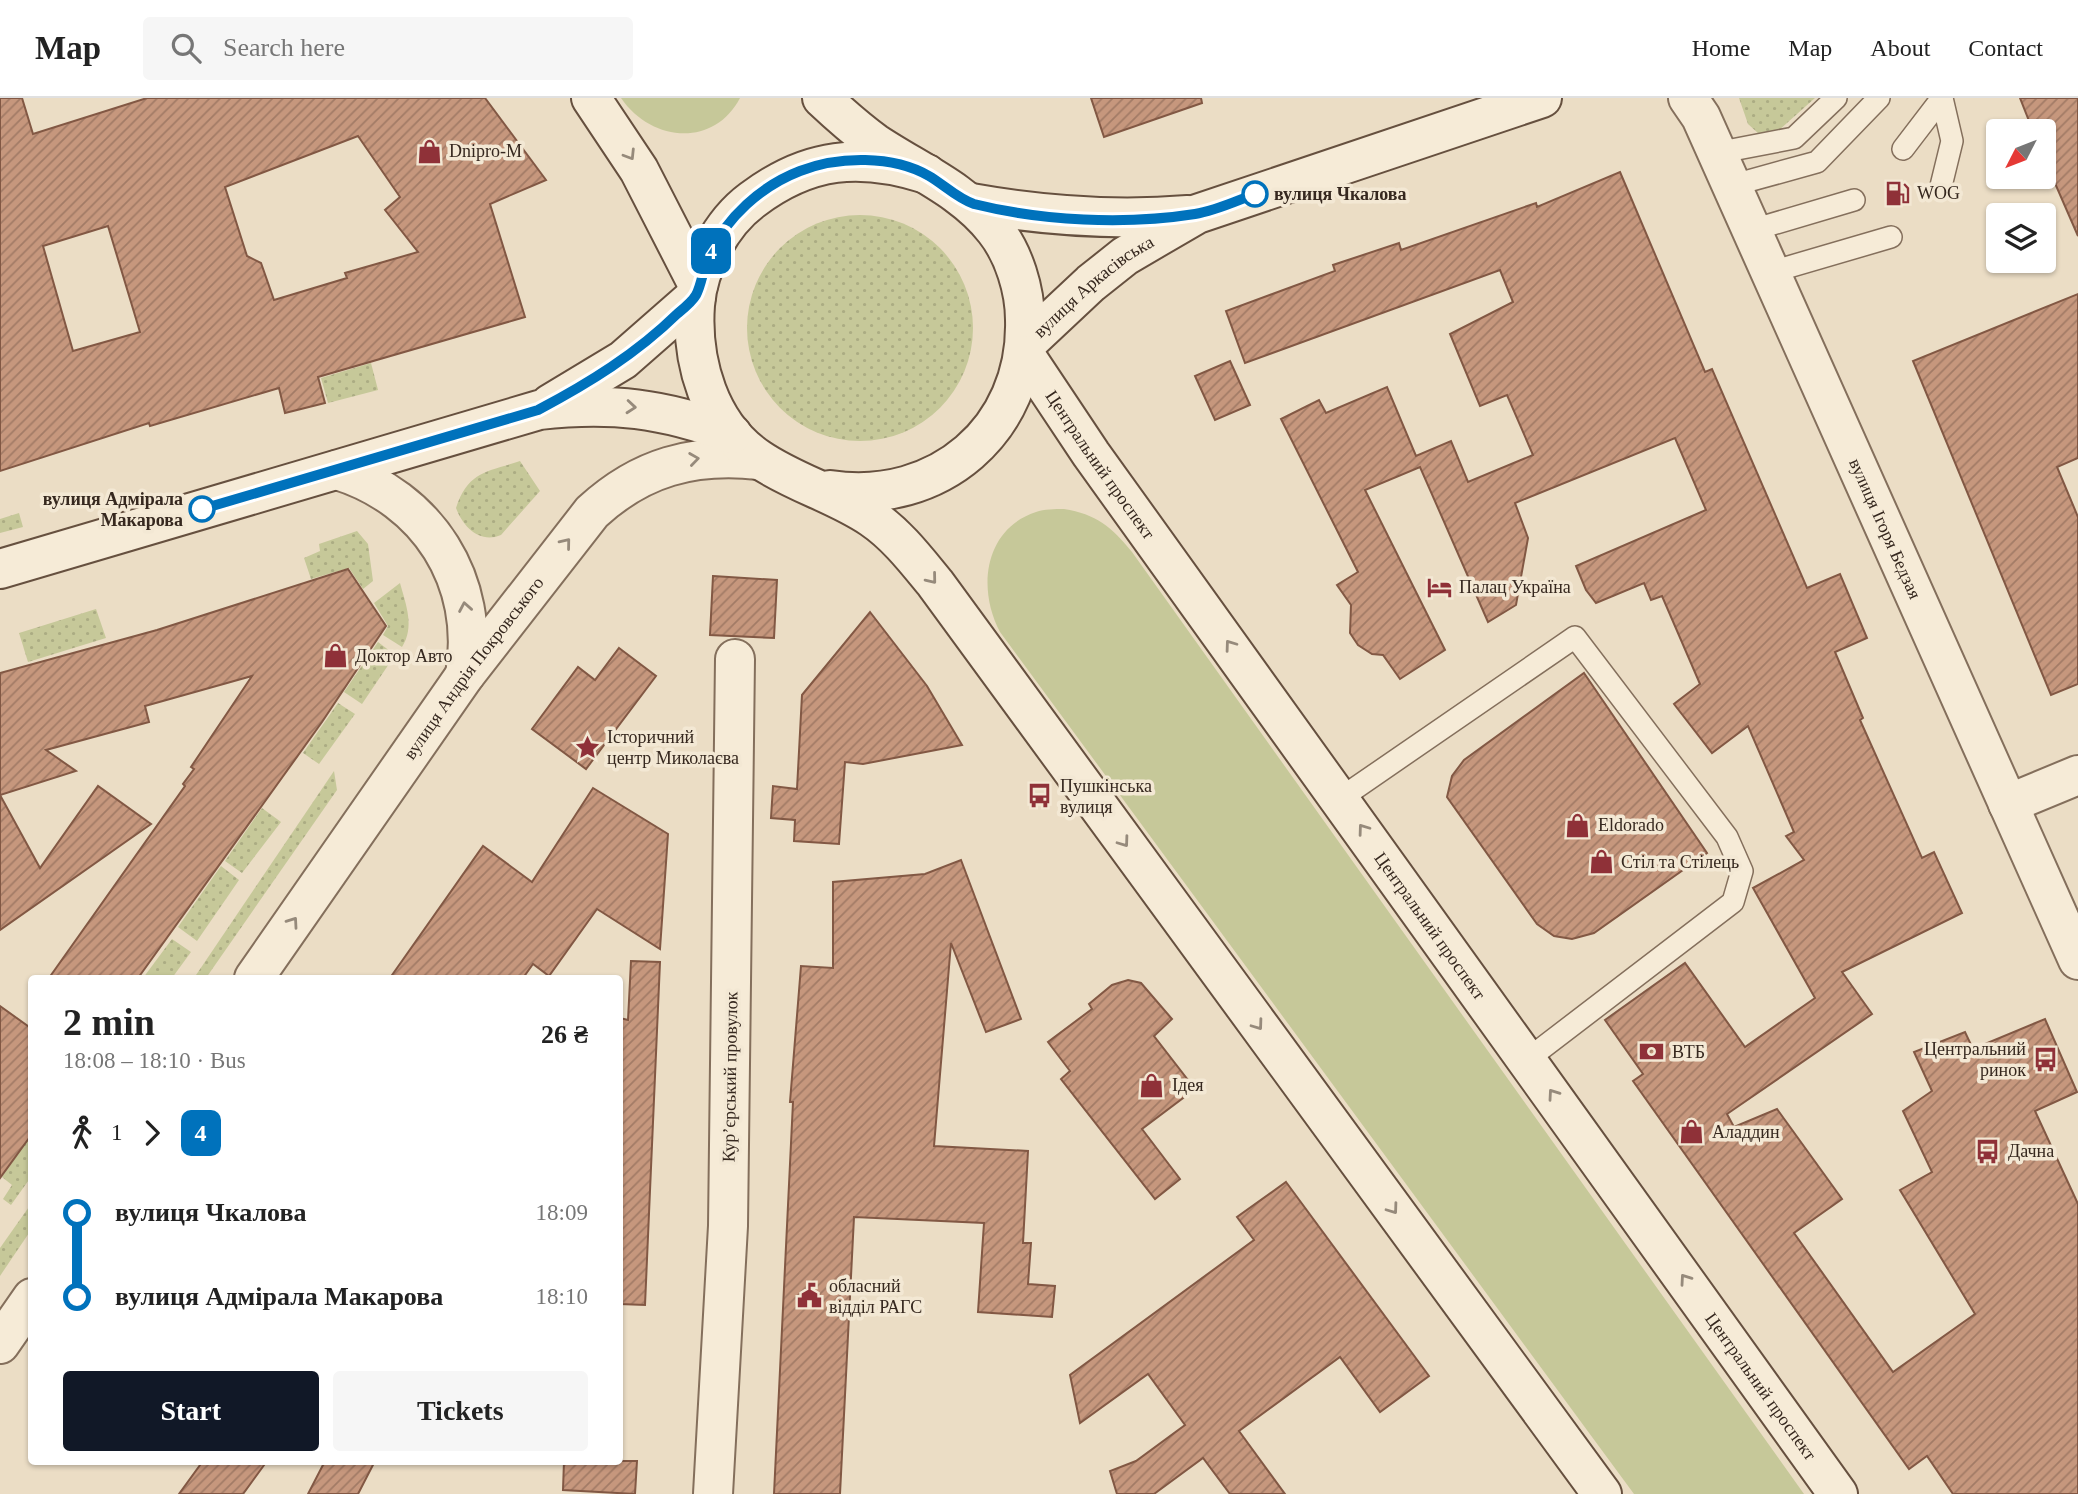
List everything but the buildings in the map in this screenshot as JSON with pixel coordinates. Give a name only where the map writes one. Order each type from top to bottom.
[{"type":"main road","points":[[591,98],[639,170],[697,291]]},
{"type":"main road","points":[[822,98],[875,143],[971,203],[997,232],[1015,267],[1025,305],[1025,349]]},
{"type":"main road","name":"вулиця Аркасівська","points":[[815,488],[855,494],[894,490],[932,478],[966,456],[993,428],[1013,393],[1025,349],[1116,263],[1197,214],[1542,98]]},
{"type":"main road","name":"вулиця Ігоря Бедзая","points":[[1688,98],[1701,117],[1749,231],[2078,960]]},
{"type":"main road","points":[[926,174],[896,164],[864,160],[832,162],[782,180],[747,204],[725,228],[709,255],[697,291],[693,332],[699,369],[712,403],[732,434],[760,460],[850,504],[886,528],[904,546],[960,615],[1602,1494]]},
{"type":"main road","name":"вулиця Аркасівська","points":[[971,203],[1064,217],[1111,219],[1197,214]]},
{"type":"main road","points":[[538,410],[623,360],[697,291]]},
{"type":"main road","name":"Центральний проспект","points":[[1025,349],[1091,454],[1838,1494]]},
{"type":"main road","points":[[0,569],[538,410],[588,405],[637,407],[686,417],[732,434]]},
{"type":"main road","name":"вулиця Андрія Покровського","points":[[256,975],[465,675],[583,522],[612,493],[645,474],[682,461],[707,457],[760,460]]},
{"type":"main road","points":[[338,470],[373,483],[405,504],[428,527],[447,555],[466,607],[469,652],[465,675]]},
{"type":"main road","name":"Курʼєрський провулок","points":[[713,1494],[728,1226],[735,659]]},
{"type":"main road","points":[[2008,804],[2078,775]]},
{"type":"main road","points":[[0,1344],[28,1304]]},
{"type":"lane","points":[[1723,169],[1794,138],[1836,98]]},
{"type":"lane","points":[[1723,169],[1817,162],[1879,98]]},
{"type":"lane","points":[[1903,149],[1942,98]]},
{"type":"lane","points":[[1941,186],[1952,141],[1942,98]]},
{"type":"lane","points":[[1749,231],[1854,200]]},
{"type":"lane","points":[[1768,273],[1891,237]]},
{"type":"lane","points":[[1340,798],[1575,637],[1727,837],[1742,871],[1733,902],[1528,1059]]},
{"type":"green space","points":[[621,98],[740,98],[714,126],[698,132],[681,133],[648,123],[633,112]]},
{"type":"green space","points":[[1739,98],[1815,98],[1777,132],[1759,134],[1748,124]]},
{"type":"green space","points":[[849,215],[871,215],[913,228],[932,240],[948,256],[965,285],[973,328],[965,371],[948,400],[932,416],[903,433],[871,441],[849,441],[807,428],[788,416],[772,400],[755,371],[747,339],[747,317],[760,275],[772,256],[788,240],[817,223]]},
{"type":"green space","points":[[371,363],[378,390],[328,403],[321,378]]},
{"type":"green space","points":[[520,461],[540,491],[501,535],[486,537],[473,532],[463,522],[456,508],[466,487],[488,471]]},
{"type":"green space","points":[[1064,509],[1085,514],[1102,523],[1132,552],[1804,1494],[1634,1494],[1000,632],[993,615],[988,580],[990,562],[996,546],[1005,532],[1019,520],[1039,511]]},
{"type":"green space","points":[[19,513],[23,527],[0,533],[0,519]]},
{"type":"green space","points":[[357,531],[368,544],[373,581],[363,589],[349,568],[311,579],[304,558],[320,551],[319,544]]},
{"type":"green space","points":[[400,583],[409,624],[402,647],[383,635],[388,626],[374,603]]},
{"type":"green space","points":[[96,609],[106,638],[28,662],[19,633]]},
{"type":"green space","points":[[378,642],[395,655],[362,704],[344,692]]},
{"type":"green space","points":[[338,703],[355,714],[319,764],[303,753]]},
{"type":"green space","points":[[334,771],[337,790],[208,975],[196,975]]},
{"type":"green space","points":[[262,808],[281,822],[242,873],[225,861]]},
{"type":"green space","points":[[221,866],[239,880],[197,941],[178,927]]},
{"type":"green space","points":[[172,939],[191,952],[174,975],[145,975]]},
{"type":"green space","points":[[28,1139],[28,1181],[11,1205],[3,1199],[12,1185],[2,1177]]},
{"type":"green space","points":[[28,1208],[28,1234],[0,1276],[0,1248]]},
{"type":"bus line","name":"4","points":[[202,509],[538,410],[582,387],[661,330],[696,296],[709,255],[725,228],[747,204],[772,184],[801,171],[832,162],[864,160],[896,164],[926,174],[971,203],[1064,217],[1111,219],[1197,214],[1255,194]]},
{"type":"place","name":"Dnipro-M","points":[[429,151]]},
{"type":"place","name":"WOG","points":[[1897,193]]},
{"type":"place","name":"вулиця Чкалова","points":[[1255,194]]},
{"type":"place","name":"вулиця Адмірала Макарова","points":[[202,509]]},
{"type":"place","name":"Палац Україна","points":[[1439,587]]},
{"type":"place","name":"Доктор Авто","points":[[335,656]]},
{"type":"place","name":"Історичний центр Миколаєва","points":[[587,747]]},
{"type":"place","name":"Пушкінська вулиця","points":[[1040,796]]},
{"type":"place","name":"Eldorado","points":[[1578,825]]},
{"type":"place","name":"Стіл та Стілець","points":[[1601,862]]},
{"type":"place","name":"ВТБ","points":[[1652,1052]]},
{"type":"place","name":"Центральний ринок","points":[[2046,1059]]},
{"type":"place","name":"Ідея","points":[[1152,1085]]},
{"type":"place","name":"Аладдин","points":[[1692,1132]]},
{"type":"place","name":"Дачна","points":[[1988,1151]]},
{"type":"place","name":"обласний відділ РАГС","points":[[809,1296]]}]
